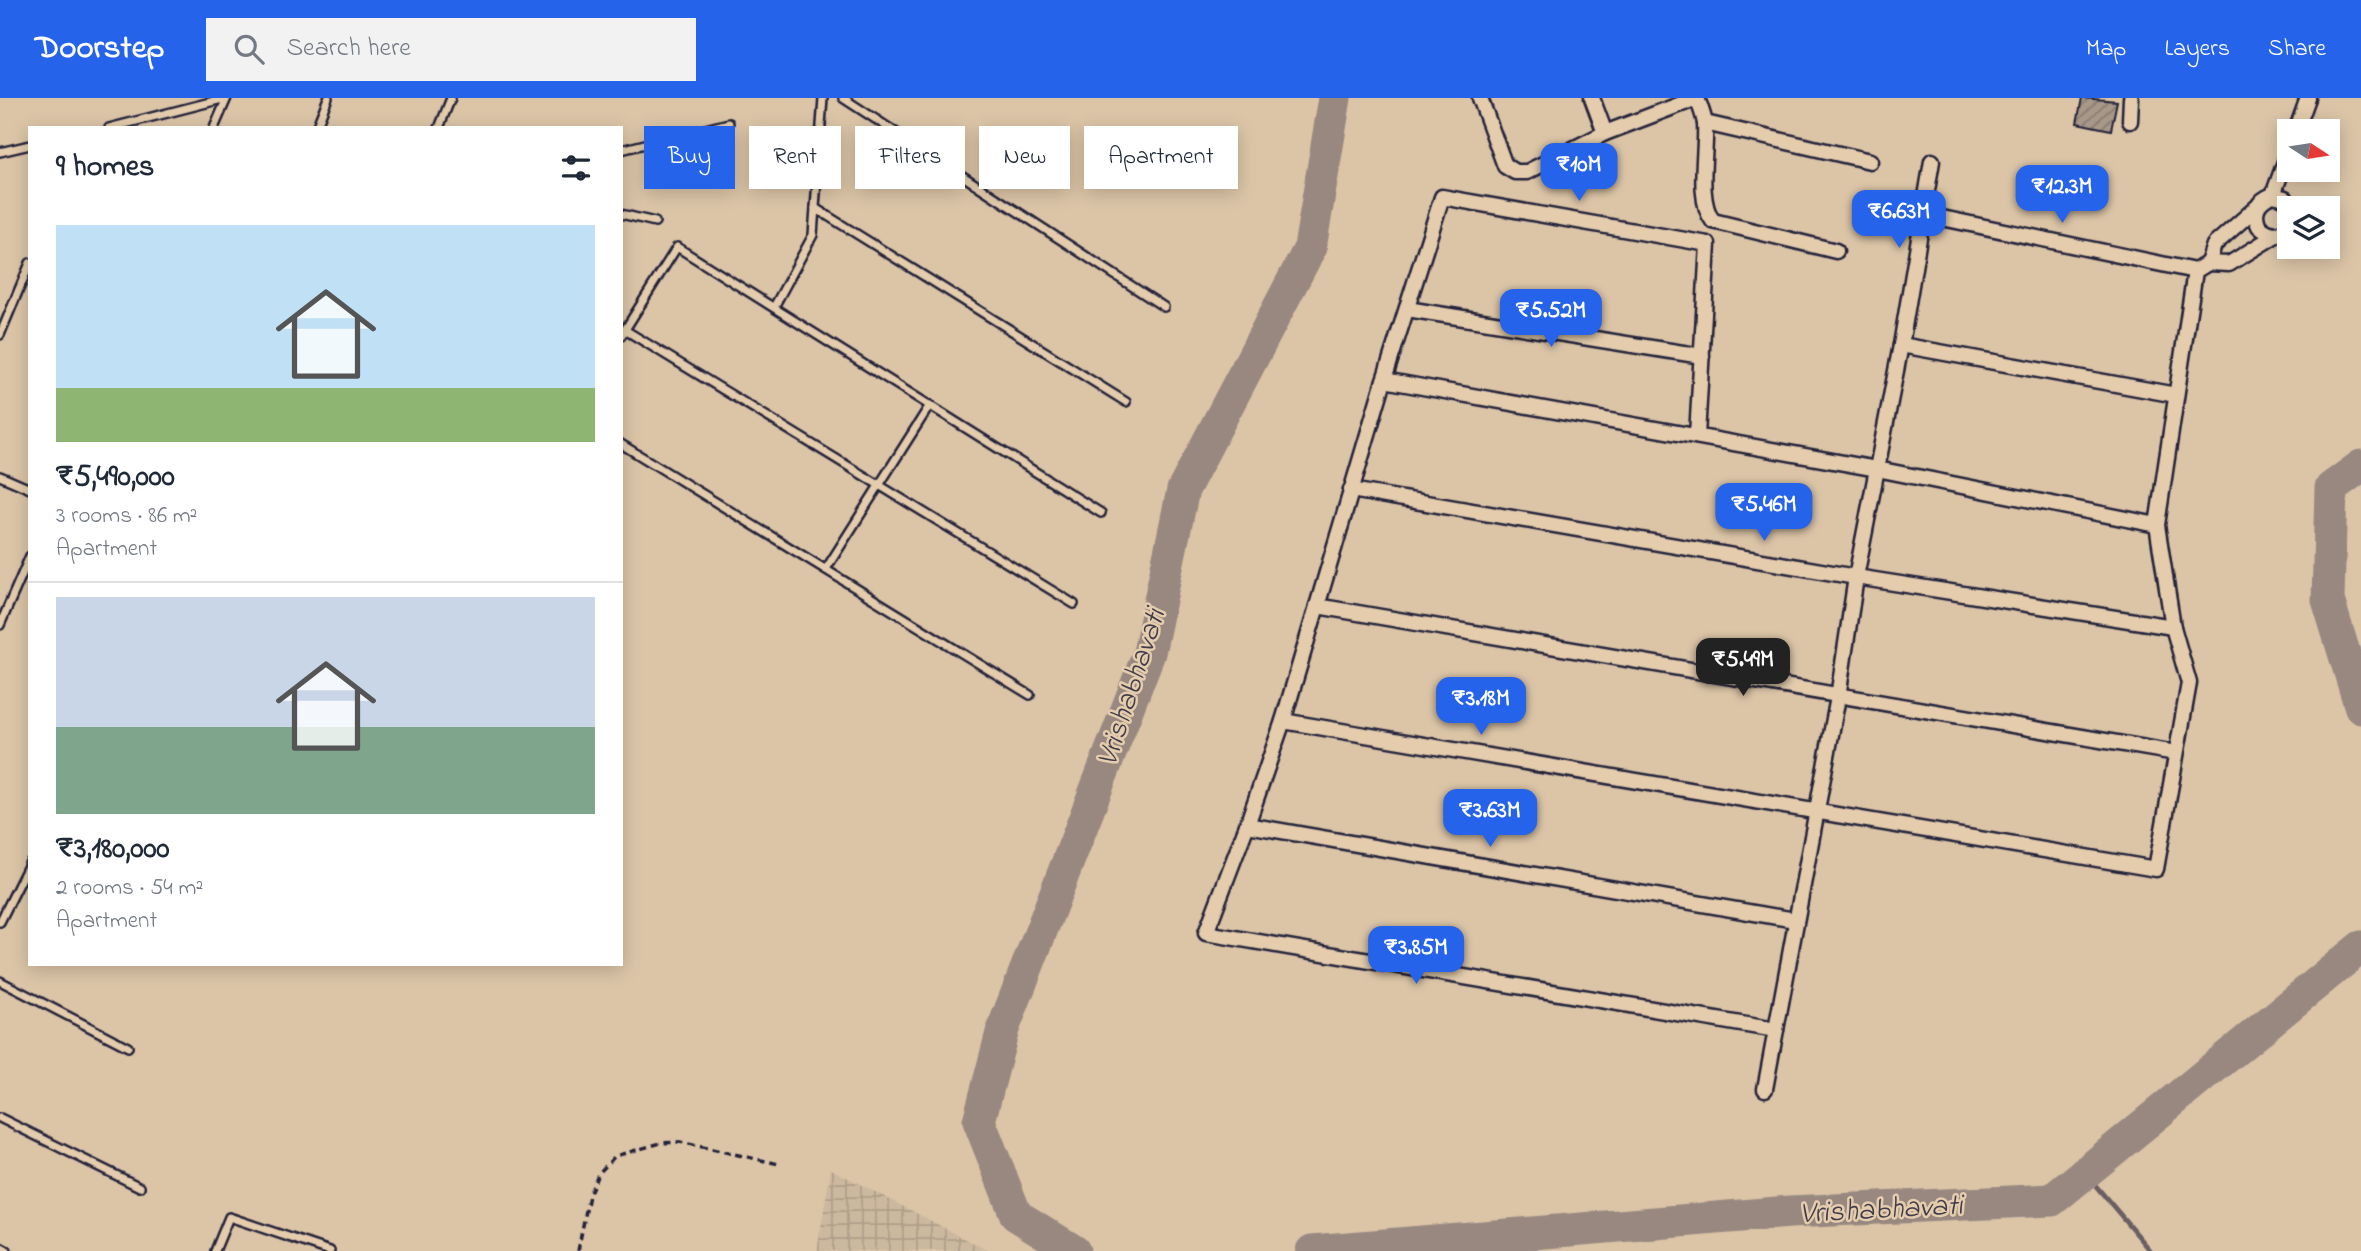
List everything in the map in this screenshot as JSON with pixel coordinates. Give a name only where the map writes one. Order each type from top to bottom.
[{"type":"street","points":[[1480,98],[1506,166],[1515,172],[1527,172],[1605,133],[1697,98],[1705,123],[1704,200],[1713,221],[1836,251]]},
{"type":"street","points":[[1591,98],[1605,133]]},
{"type":"street","points":[[2130,121],[2131,98]]},
{"type":"street","points":[[2300,119],[2308,98]]},
{"type":"street","points":[[1705,123],[1870,162]]},
{"type":"street","points":[[1765,1089],[1838,697],[1856,577],[1901,345],[1932,161]]},
{"type":"street","points":[[2273,195],[2278,182]]},
{"type":"street","points":[[2208,263],[2214,244],[2266,197],[2277,196]]},
{"type":"street","points":[[1697,436],[1708,244],[1442,197],[1384,380],[1283,721],[1206,933],[1776,1030]]},
{"type":"street","points":[[2257,207],[2256,220],[2259,226],[2270,234],[2277,232]]},
{"type":"street","points":[[1923,214],[2195,271],[2208,263],[2229,264],[2277,234]]},
{"type":"street","points":[[1283,721],[2156,869],[2189,683],[2173,627],[2157,525],[2195,271]]},
{"type":"street","points":[[1407,309],[1702,356]]},
{"type":"street","points":[[1901,345],[2176,396]]},
{"type":"street","points":[[1384,380],[1877,469],[2157,525]]},
{"type":"street","points":[[1351,490],[1856,577],[2173,627]]},
{"type":"street","points":[[1317,606],[2176,753]]},
{"type":"street","points":[[1247,825],[1795,920]]},
{"type":"lane","points":[[116,126],[227,98]]},
{"type":"lane","points":[[215,126],[227,98]]},
{"type":"lane","points":[[317,126],[328,98]]},
{"type":"lane","points":[[440,126],[451,98]]},
{"type":"lane","points":[[774,307],[813,235],[823,98]]},
{"type":"lane","points":[[843,98],[1164,307]]},
{"type":"lane","points":[[623,150],[729,123]]},
{"type":"lane","points":[[0,152],[28,145]]},
{"type":"lane","points":[[815,208],[1126,402]]},
{"type":"lane","points":[[623,214],[655,222]]},
{"type":"lane","points":[[1074,604],[623,333],[677,247],[1101,513]]},
{"type":"lane","points":[[0,335],[28,268]]},
{"type":"lane","points":[[826,569],[930,405]]},
{"type":"lane","points":[[623,445],[1030,695]]},
{"type":"lane","points":[[0,476],[28,488]]},
{"type":"lane","points":[[0,625],[28,561]]},
{"type":"lane","points":[[0,922],[28,866]]},
{"type":"lane","points":[[0,981],[128,1047]]},
{"type":"lane","points":[[0,1118],[140,1187]]},
{"type":"lane","points":[[215,1251],[229,1217],[330,1251]]},
{"type":"lane","points":[[0,1247],[7,1251]]},
{"type":"path","points":[[578,1251],[589,1195],[598,1174],[615,1156],[661,1143],[680,1142],[779,1164]]},
{"type":"shaded area","points":[[831,1169],[989,1251],[817,1251]]},
{"type":"building","points":[[2082,98],[2117,101],[2111,130],[2077,123]]},
{"type":"waterway","name":"Vrishabhavati","points":[[1074,1251],[1016,1215],[979,1121],[1003,1029],[1149,653],[1183,490],[1310,248],[1335,98]]},
{"type":"waterway","name":"Vrishabhavati","points":[[2361,466],[2331,488],[2328,600],[2361,708]]},
{"type":"waterway","name":"Vrishabhavati","points":[[1312,1251],[1790,1212],[2052,1200],[2361,947]]},
{"type":"waterway","points":[[2085,1173],[2151,1251]]}]
